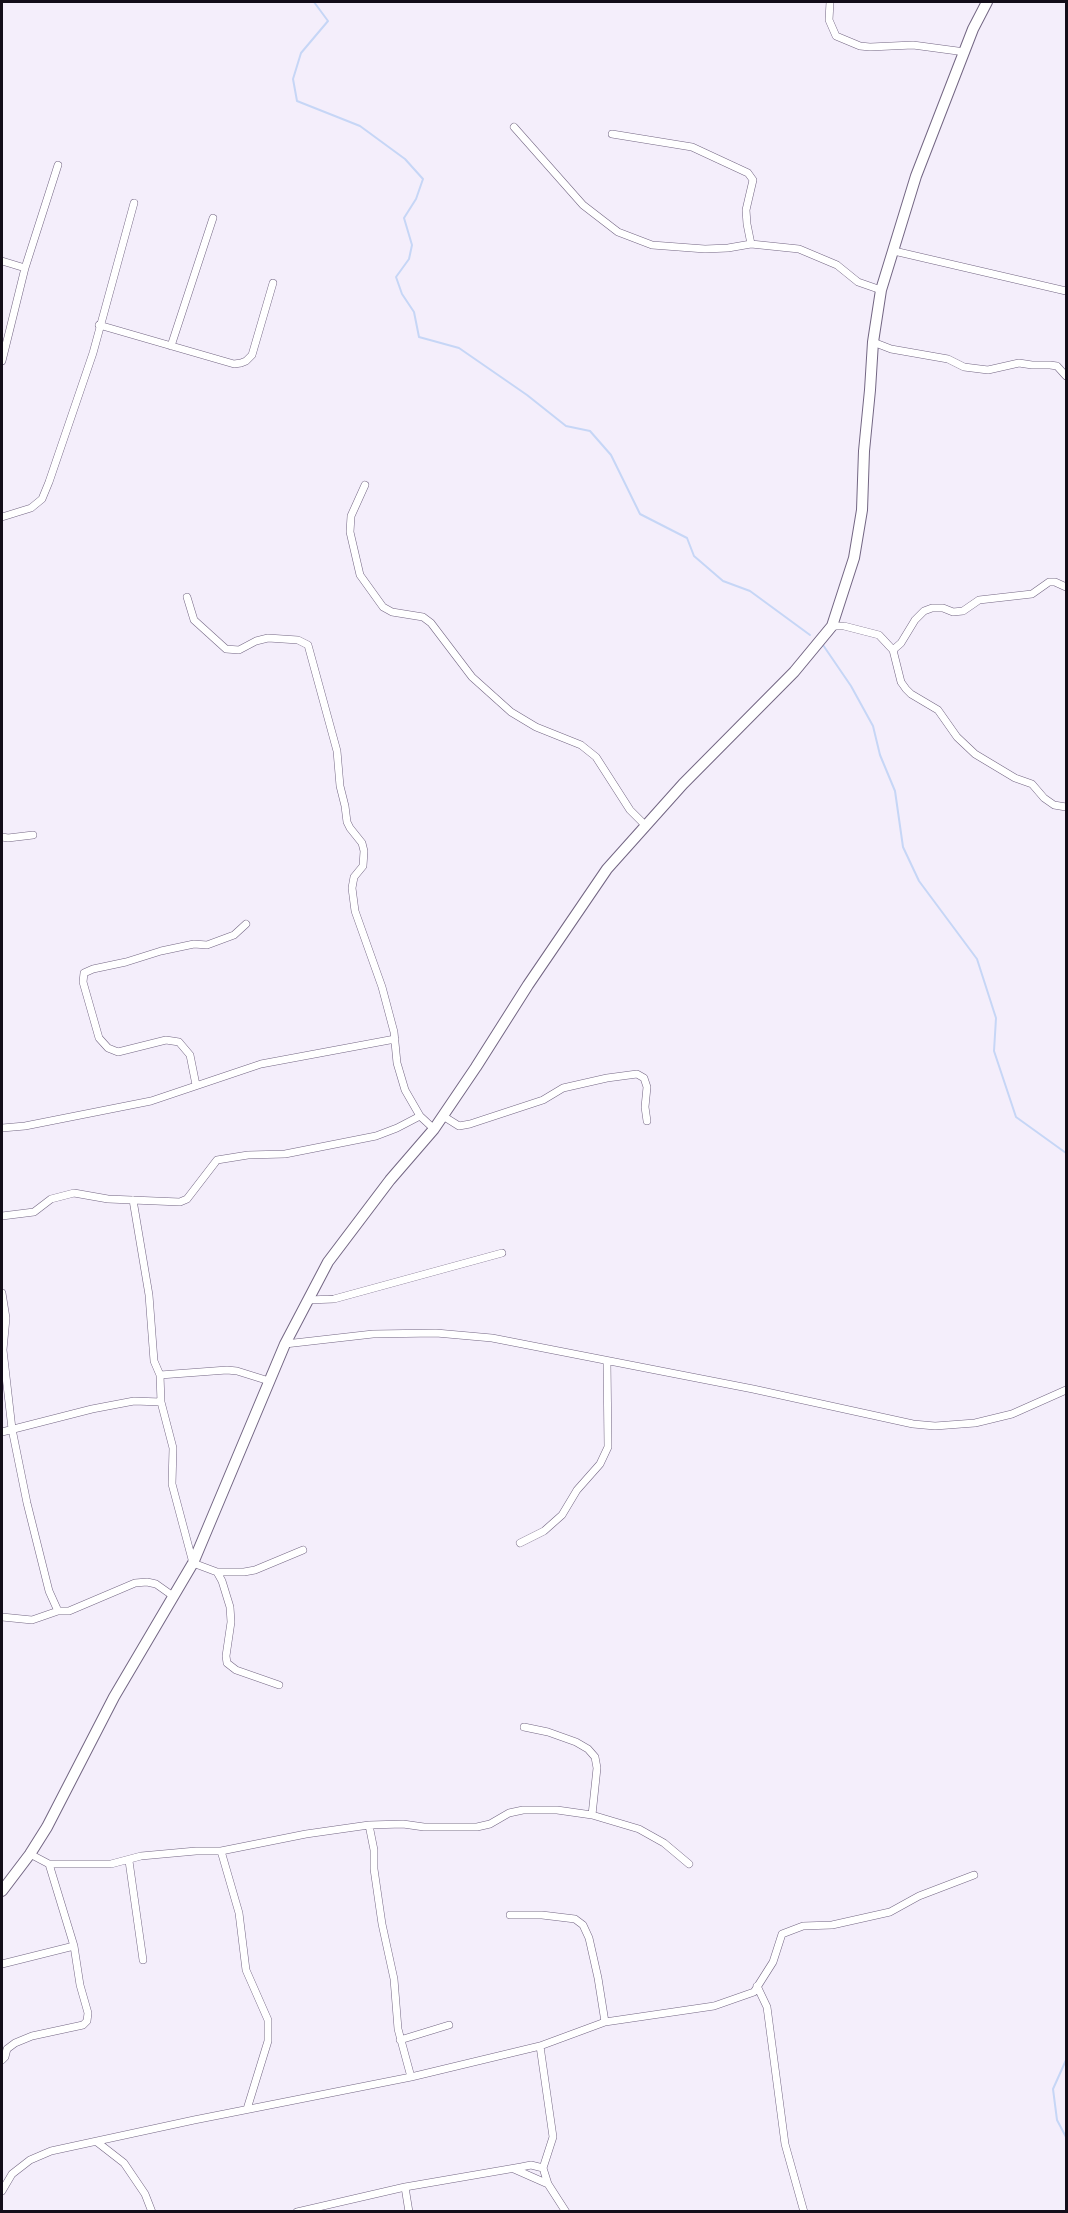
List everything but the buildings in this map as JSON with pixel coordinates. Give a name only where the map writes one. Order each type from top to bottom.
[{"type":"street","points":[[830,2],[829,20],[836,36],[860,46],[914,45],[965,52]]},
{"type":"street","points":[[2,1891],[47,1827],[114,1697],[193,1563],[285,1344],[328,1262],[390,1180],[434,1129],[590,893],[625,847],[682,784],[794,672],[832,626],[854,558],[862,510],[864,451],[873,342],[882,290],[916,176],[987,2]]},
{"type":"street","points":[[514,127],[583,205],[618,232],[652,245],[705,249],[751,244],[799,249],[837,265],[858,282],[882,290]]},
{"type":"street","points":[[612,134],[692,147],[748,173],[753,180],[746,210],[751,244]]},
{"type":"street","points":[[2,361],[25,268],[58,165]]},
{"type":"street","points":[[2,517],[31,508],[42,500],[93,353],[134,203]]},
{"type":"street","points":[[171,346],[213,218]]},
{"type":"street","points":[[894,251],[1066,291]]},
{"type":"street","points":[[2,261],[25,268]]},
{"type":"street","points":[[99,325],[234,364],[246,361],[252,355],[273,283]]},
{"type":"street","points":[[873,342],[891,349],[948,359],[964,367],[988,370],[1019,363],[1050,365],[1057,366],[1066,376]]},
{"type":"street","points":[[365,485],[351,516],[350,532],[360,575],[383,607],[392,612],[423,617],[431,623],[471,677],[511,712],[544,730],[581,745],[596,757],[630,810],[646,826]]},
{"type":"street","points":[[892,650],[901,643],[915,620],[924,611],[932,608],[943,608],[953,612],[963,610],[980,600],[1032,594],[1049,582],[1066,587]]},
{"type":"street","points":[[187,597],[194,620],[226,649],[239,650],[256,641],[268,638],[298,640],[308,645],[337,751],[340,786],[347,822],[362,843],[364,851],[363,866],[354,878],[352,888],[355,911],[382,987],[403,1084],[420,1116],[434,1129]]},
{"type":"street","points":[[832,626],[844,626],[879,635],[889,644],[906,689],[938,710],[957,737],[975,754],[1016,778],[1032,784],[1044,798],[1054,805],[1066,807]]},
{"type":"street","points":[[2,837],[33,835]]},
{"type":"street","points":[[196,1085],[190,1055],[179,1042],[166,1040],[118,1052],[108,1048],[99,1038],[83,982],[84,973],[161,951],[194,944],[207,945],[234,935],[246,924]]},
{"type":"street","points":[[2,1128],[25,1126],[151,1101],[261,1064],[395,1039]]},
{"type":"street","points":[[443,1116],[459,1126],[470,1124],[543,1100],[563,1088],[637,1074],[644,1078],[647,1087],[645,1107],[647,1121]]},
{"type":"street","points":[[2,1216],[34,1212],[51,1199],[74,1193],[108,1199],[173,1203],[187,1199],[217,1160],[248,1155],[285,1154],[376,1136],[420,1116]]},
{"type":"street","points":[[133,1200],[149,1295],[154,1361],[160,1375],[161,1402],[172,1448],[172,1484],[193,1563]]},
{"type":"street","points":[[308,1300],[334,1299],[502,1253]]},
{"type":"street","points":[[2,1293],[6,1318],[3,1350],[12,1430],[49,1591],[58,1611]]},
{"type":"street","points":[[285,1344],[373,1334],[436,1333],[492,1338],[913,1424],[935,1426],[975,1423],[1012,1414],[1066,1390]]},
{"type":"street","points":[[520,1543],[544,1531],[562,1515],[577,1490],[600,1464],[608,1447],[607,1360]]},
{"type":"street","points":[[160,1375],[227,1370],[269,1381]]},
{"type":"street","points":[[2,1432],[92,1409],[134,1401],[161,1402]]},
{"type":"street","points":[[193,1563],[217,1572],[244,1572],[255,1570],[303,1550]]},
{"type":"street","points":[[217,1572],[230,1606],[231,1622],[226,1656],[228,1663],[236,1670],[279,1685]]},
{"type":"street","points":[[2,1617],[32,1620],[58,1611],[69,1611],[135,1583],[156,1584],[173,1596]]},
{"type":"street","points":[[524,1727],[548,1732],[576,1742],[588,1749],[595,1757],[597,1768],[592,1815]]},
{"type":"street","points":[[30,1854],[49,1864],[111,1864],[141,1856],[221,1851],[306,1834],[369,1826],[403,1824],[424,1827],[477,1827],[490,1824],[509,1813],[523,1810],[557,1810],[592,1815],[639,1829],[664,1843],[689,1864]]},
{"type":"street","points":[[369,1826],[374,1850],[374,1869],[382,1924],[394,1978],[398,2029],[411,2077]]},
{"type":"street","points":[[221,1851],[239,1913],[246,1970],[268,2020],[268,2041],[246,2109]]},
{"type":"street","points":[[129,1861],[143,1960]]},
{"type":"street","points":[[2,2060],[7,2049],[15,2043],[32,2036],[83,2025],[87,2021],[88,2013],[80,1986],[74,1946],[49,1864]]},
{"type":"street","points":[[2,2191],[12,2174],[30,2160],[51,2151],[246,2109],[411,2077],[540,2046],[605,2022],[714,2006],[754,1992],[773,1962],[782,1934],[803,1926],[832,1925],[890,1912],[919,1896],[974,1875]]},
{"type":"street","points":[[510,1915],[542,1915],[574,1919],[583,1925],[591,1948],[605,2022]]},
{"type":"street","points":[[2,1964],[74,1946]]},
{"type":"street","points":[[757,1986],[767,2007],[785,2144],[804,2211]]},
{"type":"street","points":[[400,2040],[448,2025]]},
{"type":"street","points":[[534,2177],[553,2137],[540,2046]]},
{"type":"street","points":[[97,2142],[124,2163],[145,2194],[152,2211]]},
{"type":"street","points":[[297,2211],[405,2187],[514,2169],[540,2167]]},
{"type":"street","points":[[540,2167],[566,2211]]},
{"type":"street","points":[[514,2169],[548,2184]]},
{"type":"street","points":[[405,2187],[409,2211]]},
{"type":"waterway","points":[[314,2],[328,21],[301,53],[293,79],[297,101],[360,126],[405,159],[423,179],[416,199],[404,218],[412,245],[409,259],[396,277],[402,294],[414,312],[419,337],[459,348],[527,395],[566,426],[590,431],[611,455],[640,514],[687,538],[694,556],[723,581],[750,591],[810,635]]},
{"type":"waterway","points":[[823,645],[851,686],[873,726],[880,755],[895,791],[903,847],[919,881],[977,959],[996,1018],[994,1051],[1016,1117],[1066,1153]]},
{"type":"waterway","points":[[1066,2060],[1053,2089],[1057,2120],[1066,2137]]}]
